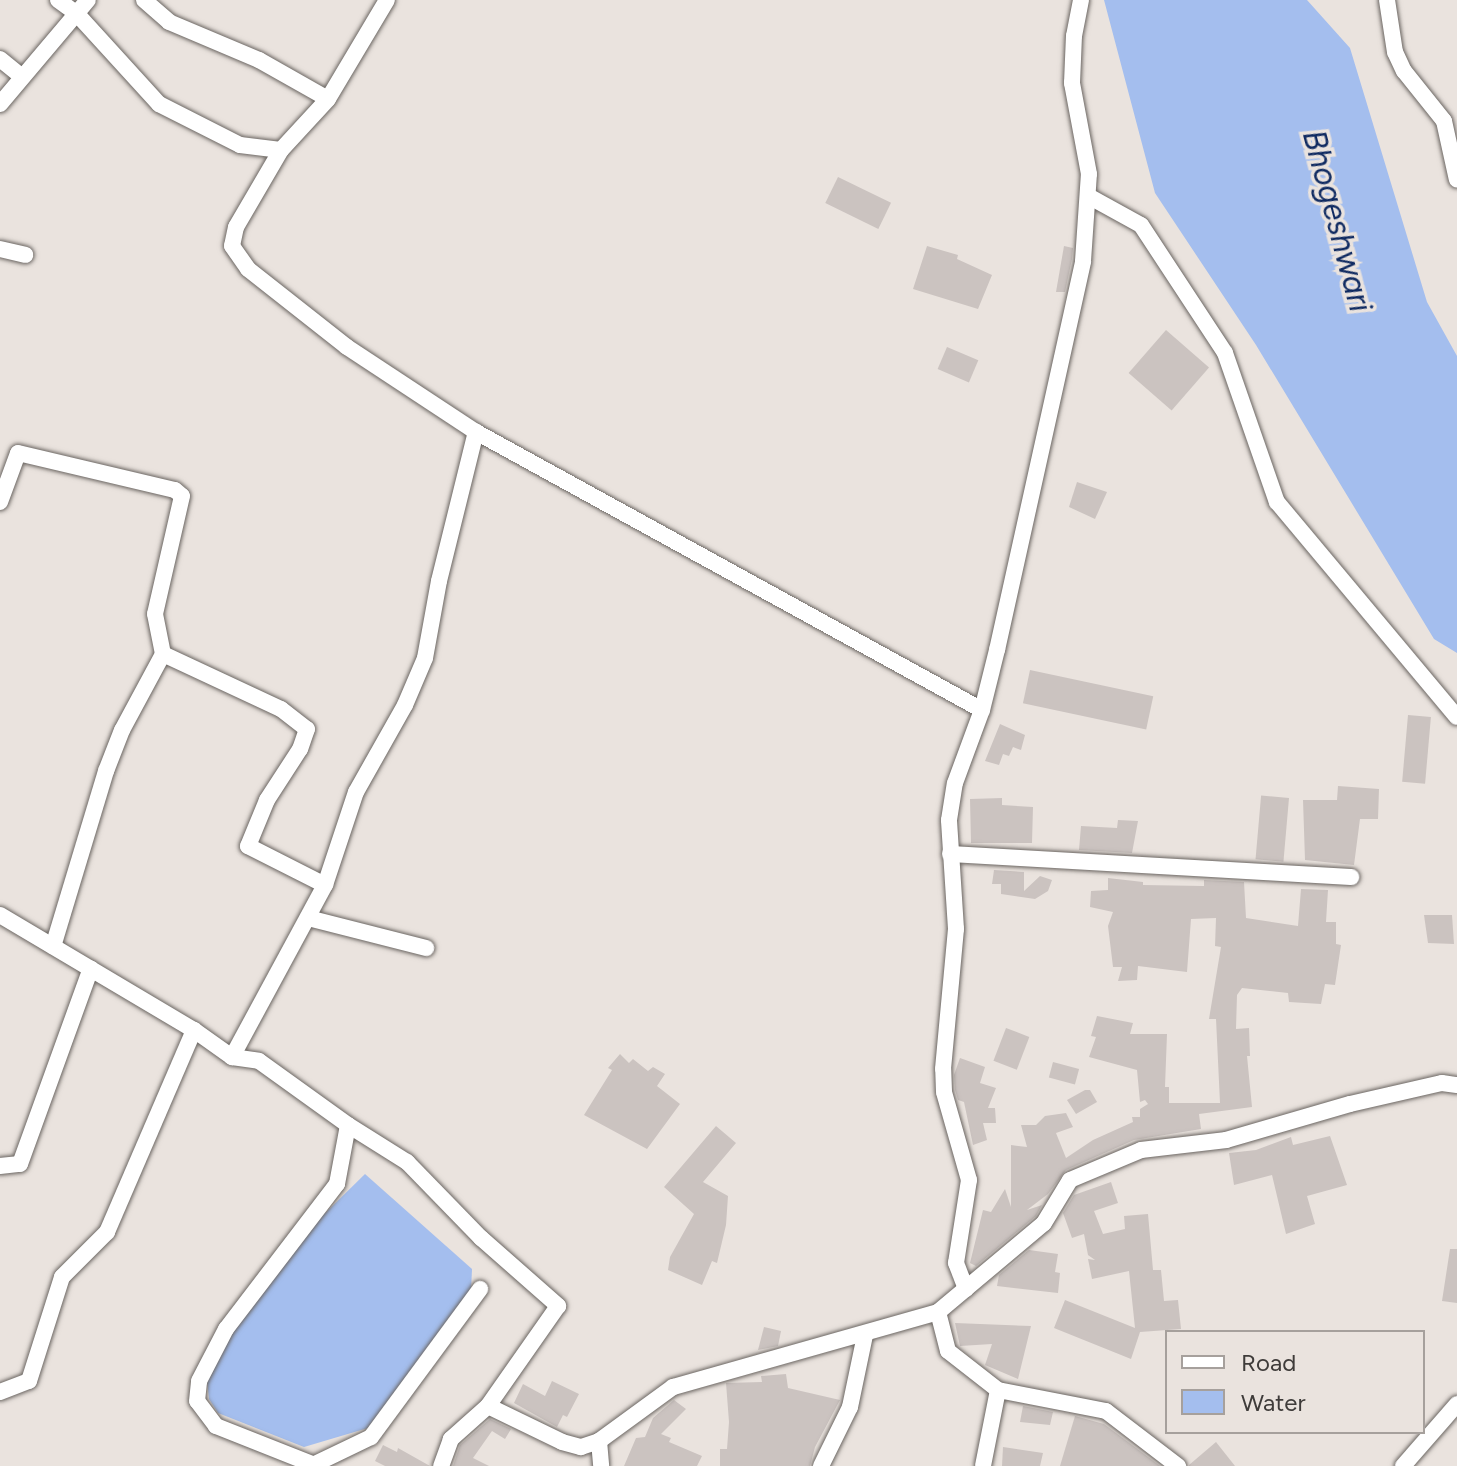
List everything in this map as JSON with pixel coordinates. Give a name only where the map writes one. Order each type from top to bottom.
[{"type":"street","points":[[58,0],[77,14],[159,104],[240,145],[281,150]]},
{"type":"street","points":[[0,104],[88,0]]},
{"type":"street","points":[[144,0],[169,22],[259,60],[328,99]]},
{"type":"street","points":[[387,0],[328,99],[281,150],[236,227],[232,246],[248,269],[347,347],[476,432],[982,710]]},
{"type":"street","points":[[966,1289],[956,1263],[969,1180],[944,1092],[943,1069],[956,929],[950,854],[951,801],[982,710],[1077,293],[1090,197],[1072,83],[1074,36],[1081,0]]},
{"type":"street","points":[[1387,0],[1395,52],[1404,71],[1444,121],[1457,180]]},
{"type":"street","points":[[0,59],[22,77]]},
{"type":"street","points":[[1090,197],[1141,225],[1225,353],[1277,502],[1457,717]]},
{"type":"street","points":[[0,249],[25,255]]},
{"type":"street","points":[[232,1057],[325,885],[356,792],[405,705],[425,658],[439,581],[476,432]]},
{"type":"street","points":[[0,502],[18,453],[175,490],[182,496],[155,614],[163,654],[116,744],[53,946]]},
{"type":"street","points":[[163,654],[281,709],[307,729],[300,749],[267,800],[248,846],[325,885]]},
{"type":"street","points":[[950,854],[1351,877]]},
{"type":"street","points":[[0,915],[194,1030],[232,1057],[259,1061],[348,1125],[407,1162],[481,1238],[558,1306],[488,1406],[451,1439],[441,1466]]},
{"type":"street","points":[[308,918],[426,948]]},
{"type":"street","points":[[0,1166],[20,1164],[91,968]]},
{"type":"street","points":[[0,1392],[29,1381],[62,1277],[107,1232],[194,1030]]},
{"type":"street","points":[[488,1406],[562,1442],[581,1447],[599,1441],[673,1387],[938,1312],[1044,1223],[1070,1180],[1141,1150],[1226,1140],[1350,1104],[1442,1083],[1457,1085]]},
{"type":"street","points":[[348,1125],[337,1184],[226,1329],[199,1381],[197,1401],[216,1426],[316,1465],[371,1437],[480,1289]]},
{"type":"street","points":[[938,1312],[948,1351],[998,1390],[1106,1411],[1178,1466]]},
{"type":"street","points":[[821,1466],[850,1407],[865,1335]]},
{"type":"street","points":[[983,1466],[998,1390]]},
{"type":"street","points":[[1403,1466],[1457,1404]]},
{"type":"street","points":[[599,1441],[601,1466]]},
{"type":"water","name":"Bhogeshwari","points":[[1104,0],[1307,0],[1350,48],[1427,302],[1457,356],[1457,653],[1434,639],[1256,345],[1155,193]]},
{"type":"water","points":[[365,1174],[472,1269],[471,1291],[368,1428],[304,1447],[218,1413],[209,1399],[207,1380],[242,1315],[304,1234]]},
{"type":"building","points":[[838,177],[891,203],[878,229],[825,203]]},
{"type":"building","points":[[927,246],[958,255],[957,259],[992,275],[978,309],[913,289]]},
{"type":"building","points":[[1064,246],[1073,248],[1072,259],[1065,292],[1056,292]]},
{"type":"building","points":[[1166,330],[1209,367],[1172,410],[1129,373]]},
{"type":"building","points":[[947,347],[978,360],[969,382],[938,369]]},
{"type":"building","points":[[1077,482],[1107,492],[1095,519],[1069,507]]},
{"type":"building","points":[[1030,670],[1153,696],[1146,729],[1023,703]]},
{"type":"building","points":[[1408,715],[1431,717],[1425,784],[1402,782]]},
{"type":"building","points":[[1000,724],[1025,735],[1021,750],[1013,747],[1009,756],[1003,754],[999,765],[985,761]]},
{"type":"building","points":[[1338,786],[1379,789],[1378,819],[1360,819],[1354,865],[1305,860],[1303,800],[1337,800]]},
{"type":"building","points":[[1261,796],[1289,798],[1283,862],[1256,859]]},
{"type":"building","points":[[1002,798],[1002,805],[1033,807],[1032,843],[971,843],[970,799]]},
{"type":"building","points":[[1118,820],[1138,821],[1132,853],[1079,850],[1081,826],[1117,828]]},
{"type":"building","points":[[994,870],[1024,872],[1024,891],[1040,876],[1052,880],[1048,891],[1035,899],[1001,894],[1001,884],[992,884]]},
{"type":"building","points":[[1108,878],[1143,882],[1143,885],[1204,886],[1204,880],[1244,882],[1246,918],[1298,926],[1301,889],[1328,890],[1326,922],[1336,922],[1336,944],[1341,945],[1335,985],[1325,984],[1321,1004],[1289,1002],[1288,993],[1242,988],[1237,995],[1236,1029],[1249,1028],[1250,1056],[1247,1056],[1252,1107],[1199,1114],[1201,1129],[1134,1140],[1066,1170],[1048,1194],[1027,1210],[1042,1205],[1036,1216],[976,1266],[970,1263],[983,1210],[991,1212],[1005,1189],[1011,1207],[1011,1145],[1027,1147],[1021,1125],[1036,1125],[1045,1116],[1066,1113],[1073,1127],[1056,1133],[1066,1158],[1093,1140],[1133,1122],[1132,1117],[1140,1117],[1140,1109],[1148,1104],[1145,1100],[1140,1102],[1137,1070],[1089,1057],[1096,1037],[1091,1036],[1097,1016],[1133,1023],[1130,1034],[1167,1034],[1165,1087],[1169,1087],[1169,1103],[1220,1103],[1216,1019],[1209,1019],[1221,947],[1215,946],[1216,918],[1191,919],[1187,972],[1138,966],[1137,980],[1118,981],[1122,967],[1113,967],[1108,926],[1113,912],[1090,907],[1091,891],[1108,890]]},
{"type":"building","points":[[1424,915],[1452,915],[1454,944],[1428,943]]},
{"type":"building","points":[[1006,1028],[1029,1037],[1017,1070],[993,1061]]},
{"type":"building","points":[[620,1054],[629,1063],[633,1059],[648,1071],[653,1067],[665,1074],[657,1086],[680,1104],[647,1149],[584,1115],[612,1070],[608,1068]]},
{"type":"building","points":[[960,1058],[985,1067],[980,1083],[996,1088],[988,1108],[995,1108],[996,1123],[983,1123],[987,1140],[973,1145],[964,1102],[958,1100],[955,1090],[954,1075]]},
{"type":"building","points":[[1053,1062],[1079,1069],[1075,1084],[1049,1077]]},
{"type":"building","points":[[1090,1090],[1097,1102],[1076,1114],[1067,1100]]},
{"type":"building","points":[[716,1126],[736,1143],[703,1182],[728,1196],[726,1225],[717,1263],[712,1261],[702,1285],[668,1270],[670,1257],[694,1214],[664,1187]]},
{"type":"building","points":[[1330,1136],[1347,1185],[1307,1196],[1315,1224],[1286,1234],[1272,1175],[1234,1185],[1229,1153],[1256,1150],[1291,1137],[1293,1145]]},
{"type":"building","points":[[1111,1182],[1118,1203],[1094,1211],[1103,1234],[1125,1229],[1124,1216],[1148,1214],[1153,1270],[1161,1270],[1164,1301],[1178,1300],[1181,1329],[1140,1332],[1131,1359],[1054,1328],[1065,1300],[1135,1328],[1129,1271],[1092,1279],[1088,1259],[1095,1260],[1088,1255],[1084,1234],[1072,1238],[1063,1213],[1074,1195]]},
{"type":"building","points":[[1450,1249],[1457,1249],[1457,1303],[1442,1301]]},
{"type":"building","points":[[1029,1250],[1058,1254],[1055,1272],[1060,1273],[1058,1293],[997,1286],[999,1275]]},
{"type":"building","points":[[955,1323],[1031,1326],[1018,1379],[985,1365],[992,1344],[960,1346]]},
{"type":"building","points":[[764,1327],[781,1331],[778,1346],[758,1350]]},
{"type":"building","points":[[786,1374],[788,1388],[840,1400],[815,1447],[810,1466],[720,1466],[720,1449],[727,1449],[729,1422],[726,1383],[762,1382],[761,1376]]},
{"type":"building","points":[[552,1381],[579,1394],[567,1417],[563,1415],[557,1427],[514,1403],[523,1384],[545,1396]]},
{"type":"building","points":[[674,1400],[686,1409],[661,1434],[671,1438],[669,1442],[702,1456],[697,1466],[624,1466],[636,1438],[645,1437],[653,1418]]},
{"type":"building","points":[[1023,1406],[1053,1412],[1050,1425],[1020,1422]]},
{"type":"building","points":[[1075,1416],[1104,1424],[1160,1466],[1060,1466]]},
{"type":"building","points":[[490,1419],[511,1429],[505,1439],[492,1431],[473,1458],[489,1466],[453,1466],[460,1445]]},
{"type":"building","points":[[1216,1442],[1235,1466],[1189,1466],[1189,1465]]},
{"type":"building","points":[[383,1445],[397,1452],[398,1448],[430,1466],[385,1466],[375,1461]]},
{"type":"building","points":[[1003,1447],[1043,1453],[1040,1466],[1002,1466]]}]
